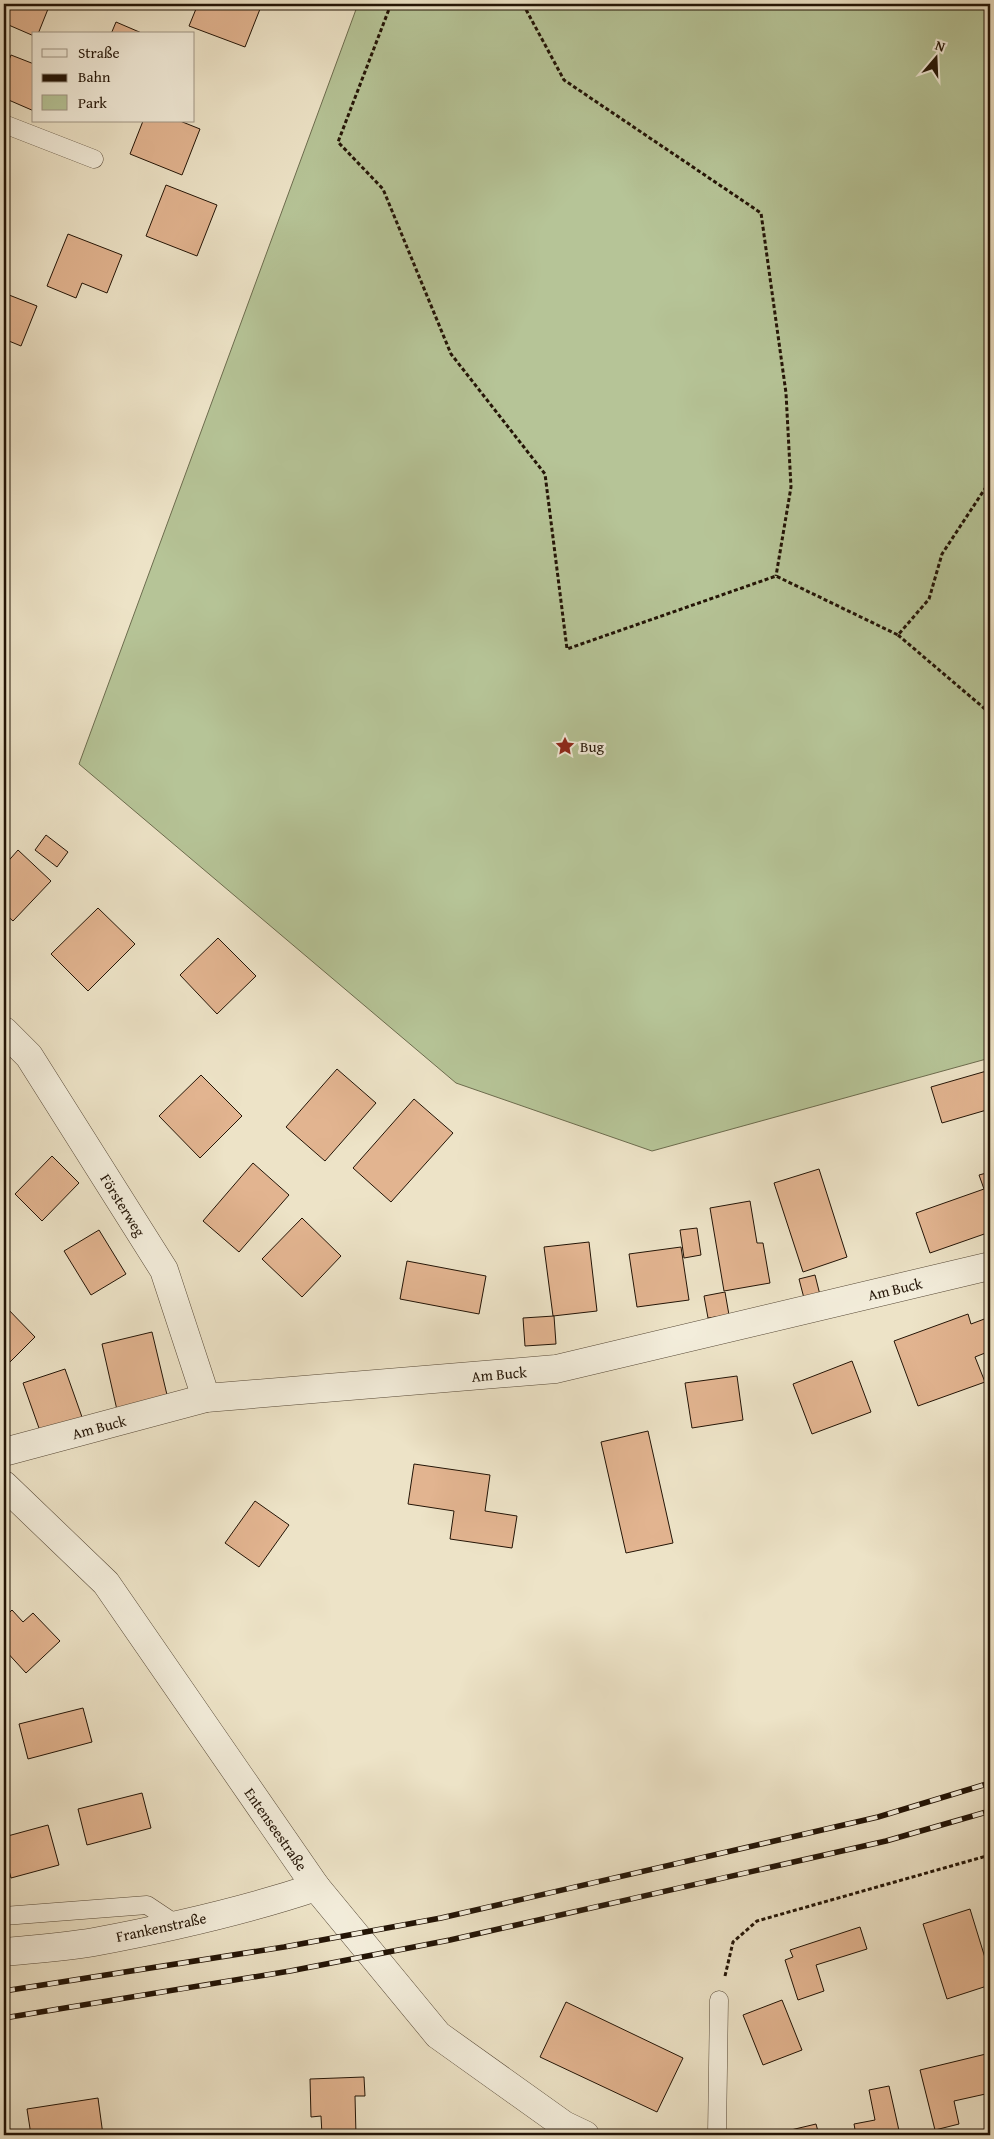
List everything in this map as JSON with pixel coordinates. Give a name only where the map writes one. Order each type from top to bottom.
[{"type":"street","name":"Försterweg","points":[[4,1031],[29,1056],[164,1270],[206,1398]]},
{"type":"street","name":"Am Buck","points":[[4,1452],[206,1398],[556,1369],[990,1266]]},
{"type":"street","name":"Entenseestraße","points":[[4,1485],[106,1583],[316,1887],[438,2035],[564,2125],[585,2135]]},
{"type":"street","name":"Frankenstraße","points":[[4,1952],[93,1942],[177,1925],[270,1902],[316,1887]]},
{"type":"lane","points":[[4,124],[94,159]]},
{"type":"lane","points":[[4,1916],[147,1905],[177,1925]]},
{"type":"lane","points":[[717,2135],[719,2000]]},
{"type":"path","points":[[391,4],[338,142],[383,189],[451,354],[545,474],[567,649],[776,576],[898,635],[985,709],[990,731]]},
{"type":"path","points":[[522,4],[564,80],[761,213],[786,393],[791,487],[776,576]]},
{"type":"path","points":[[898,635],[929,599],[942,554],[990,481]]},
{"type":"path","points":[[719,2000],[732,1942],[757,1921],[990,1855]]},
{"type":"green space","points":[[358,4],[990,4],[990,1058],[652,1151],[456,1083],[79,764]]},
{"type":"building","points":[[4,4],[50,4],[39,32],[32,32],[32,35],[4,23]]},
{"type":"building","points":[[198,4],[262,4],[245,47],[189,26]]},
{"type":"building","points":[[116,22],[139,32],[112,32]]},
{"type":"building","points":[[11,55],[32,63],[32,110],[4,98],[4,73]]},
{"type":"building","points":[[143,122],[182,122],[200,129],[182,175],[130,154]]},
{"type":"building","points":[[166,185],[217,205],[197,256],[146,236]]},
{"type":"building","points":[[68,234],[122,255],[107,293],[82,283],[76,298],[47,286]]},
{"type":"building","points":[[4,293],[37,306],[21,346],[4,339]]},
{"type":"building","points":[[46,835],[68,852],[57,867],[35,850]]},
{"type":"building","points":[[18,850],[51,881],[13,921],[4,913],[4,866]]},
{"type":"building","points":[[98,908],[135,944],[88,991],[51,954]]},
{"type":"building","points":[[218,938],[256,976],[217,1014],[180,975]]},
{"type":"building","points":[[337,1069],[376,1103],[325,1161],[286,1127]]},
{"type":"building","points":[[990,1070],[990,1109],[942,1123],[931,1087]]},
{"type":"building","points":[[201,1075],[242,1116],[200,1158],[159,1116]]},
{"type":"building","points":[[414,1099],[453,1133],[391,1202],[353,1168]]},
{"type":"building","points":[[52,1156],[79,1183],[42,1221],[15,1194]]},
{"type":"building","points":[[253,1163],[289,1195],[239,1252],[203,1221]]},
{"type":"building","points":[[819,1169],[847,1257],[803,1272],[774,1183]]},
{"type":"building","points":[[990,1172],[990,1232],[930,1253],[916,1213],[984,1189],[979,1175]]},
{"type":"building","points":[[750,1201],[757,1243],[763,1243],[770,1283],[724,1291],[710,1208]]},
{"type":"building","points":[[302,1218],[341,1256],[302,1297],[262,1259]]},
{"type":"building","points":[[697,1228],[701,1255],[684,1258],[680,1230]]},
{"type":"building","points":[[99,1230],[126,1274],[91,1295],[64,1251]]},
{"type":"building","points":[[589,1242],[597,1311],[553,1316],[544,1247]]},
{"type":"building","points":[[681,1247],[689,1300],[637,1307],[629,1254]]},
{"type":"building","points":[[407,1261],[486,1276],[479,1314],[400,1299]]},
{"type":"building","points":[[815,1275],[821,1299],[805,1302],[799,1279]]},
{"type":"building","points":[[725,1292],[729,1315],[708,1318],[704,1296]]},
{"type":"building","points":[[4,1305],[35,1337],[4,1368]]},
{"type":"building","points":[[968,1314],[971,1324],[987,1318],[990,1325],[990,1351],[975,1357],[985,1382],[918,1406],[894,1341]]},
{"type":"building","points":[[554,1316],[556,1344],[525,1346],[523,1318]]},
{"type":"building","points":[[152,1332],[168,1399],[117,1410],[102,1344]]},
{"type":"building","points":[[852,1361],[871,1412],[812,1434],[793,1384]]},
{"type":"building","points":[[65,1369],[82,1417],[40,1431],[23,1383]]},
{"type":"building","points":[[737,1376],[743,1420],[692,1428],[685,1383]]},
{"type":"building","points":[[648,1431],[673,1543],[626,1553],[601,1442]]},
{"type":"building","points":[[414,1464],[490,1475],[485,1511],[517,1516],[512,1548],[450,1539],[454,1511],[408,1504]]},
{"type":"building","points":[[255,1501],[289,1525],[259,1567],[225,1543]]},
{"type":"building","points":[[12,1610],[23,1622],[33,1613],[60,1641],[26,1673],[4,1649],[4,1618]]},
{"type":"building","points":[[83,1708],[92,1742],[28,1759],[19,1724]]},
{"type":"building","points":[[142,1793],[151,1828],[87,1845],[78,1809]]},
{"type":"building","points":[[48,1825],[59,1865],[11,1878],[4,1851],[4,1837]]},
{"type":"building","points":[[970,1909],[990,1974],[990,1985],[947,1999],[923,1924]]},
{"type":"building","points":[[860,1927],[867,1949],[816,1965],[824,1991],[798,2000],[785,1960],[793,1957],[790,1950]]},
{"type":"building","points":[[782,2000],[802,2050],[763,2065],[743,2015]]},
{"type":"building","points":[[566,2002],[683,2058],[657,2112],[540,2057]]},
{"type":"building","points":[[986,2054],[990,2072],[990,2093],[954,2101],[959,2124],[935,2130],[920,2070]]},
{"type":"building","points":[[364,2077],[365,2096],[355,2096],[356,2135],[322,2135],[321,2116],[311,2117],[310,2079]]},
{"type":"building","points":[[889,2086],[900,2135],[856,2135],[854,2124],[875,2120],[869,2090]]},
{"type":"building","points":[[98,2098],[103,2135],[31,2135],[27,2109]]},
{"type":"building","points":[[816,2124],[819,2135],[774,2135],[774,2134]]},
{"type":"railway","points":[[4,1991],[284,1947],[441,1918],[878,1817],[990,1783]]},
{"type":"railway","points":[[4,2018],[290,1971],[450,1940],[886,1841],[990,1811]]},
{"type":"place","name":"Bug","points":[[565,746]]}]
